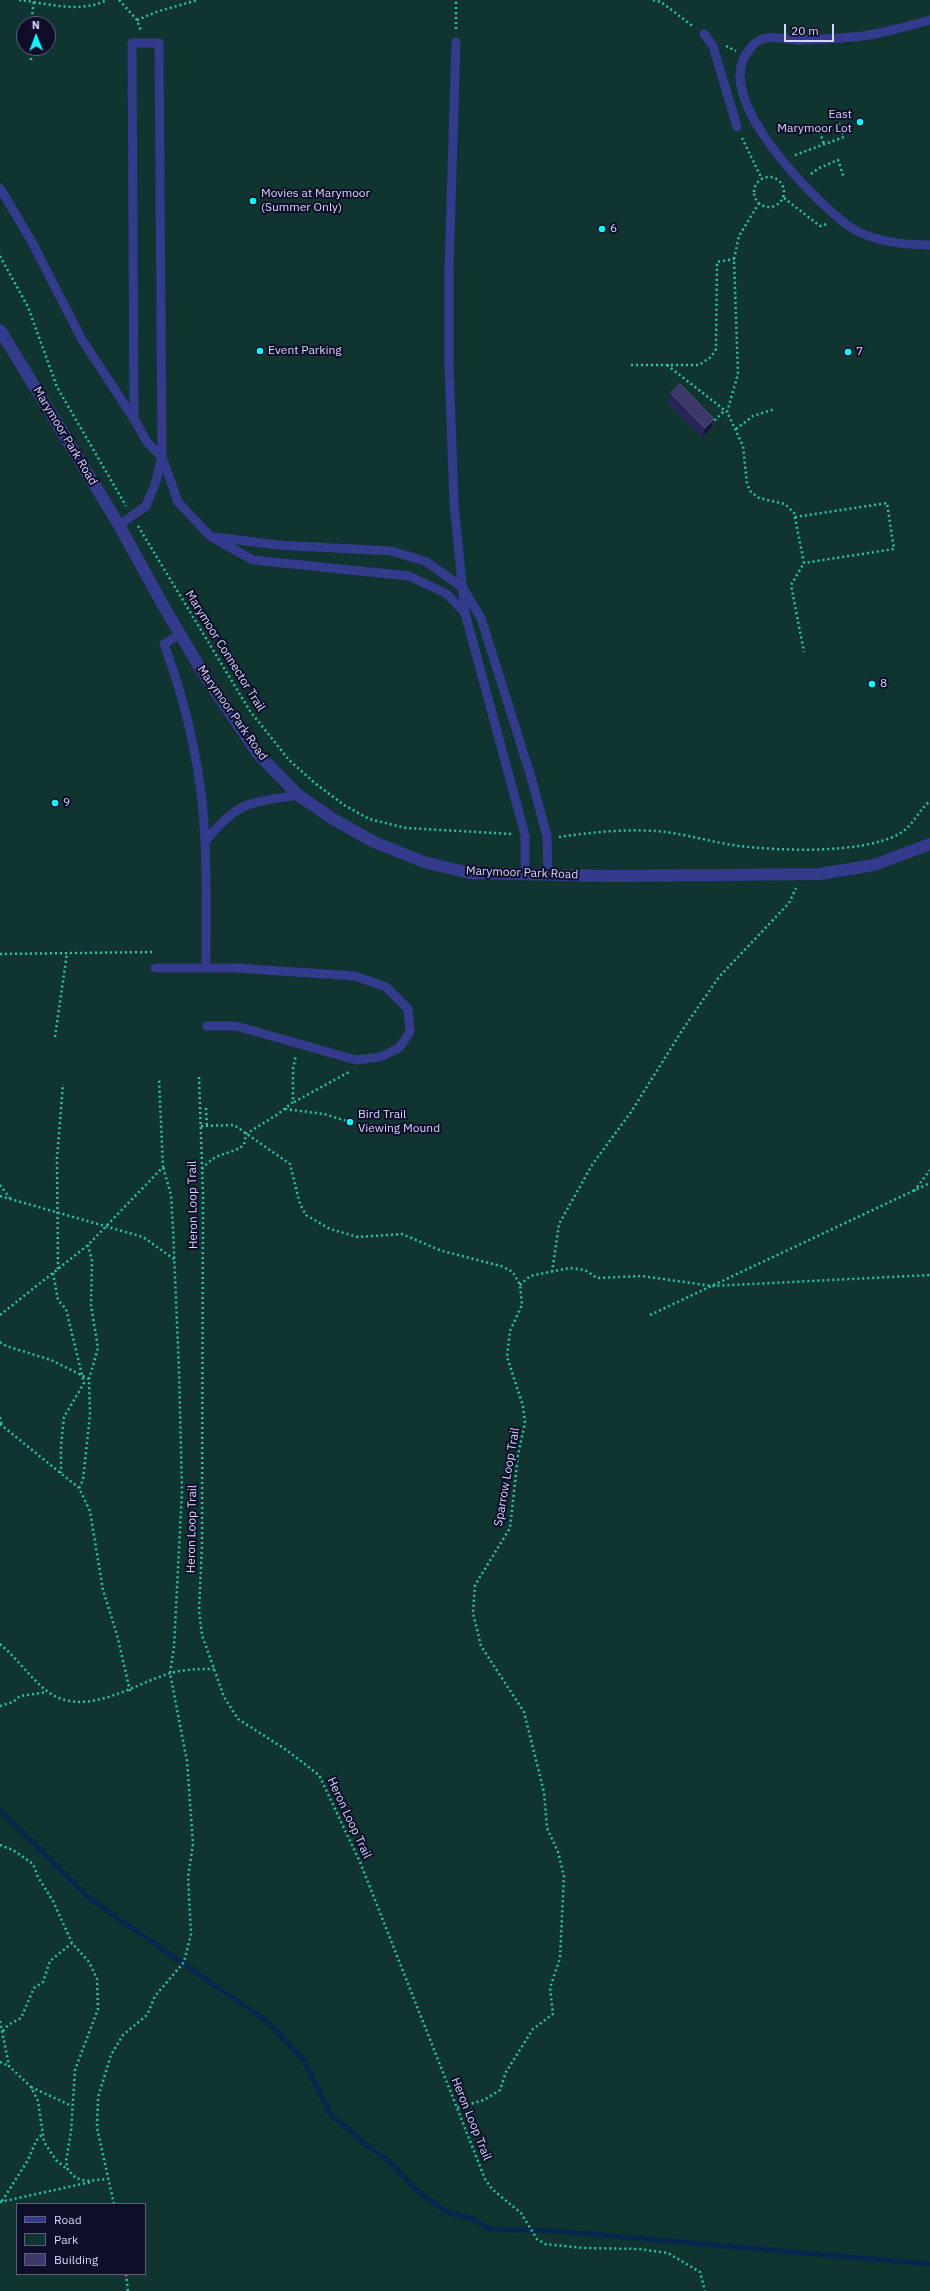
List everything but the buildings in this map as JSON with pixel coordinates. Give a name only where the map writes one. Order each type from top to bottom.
[{"type":"street","name":"Marymoor Park Road","points":[[0,330],[119,525],[180,634],[258,754],[298,795],[333,819],[374,842],[424,862],[469,873],[548,875],[819,874],[874,865],[930,844]]},
{"type":"lane","points":[[930,20],[873,34],[798,40],[778,38],[760,39],[744,55],[740,70],[740,84],[747,104],[762,134],[792,172],[841,219],[861,233],[880,239],[930,245]]},
{"type":"lane","points":[[704,34],[713,46],[737,127]]},
{"type":"lane","points":[[456,42],[449,269],[449,364],[454,504],[465,613],[525,835],[525,874]]},
{"type":"lane","points":[[119,525],[146,506],[155,484],[162,456],[159,43],[132,43],[134,419]]},
{"type":"lane","points":[[0,188],[32,242],[81,338],[148,442],[162,456],[178,502],[210,536],[253,560],[408,576],[447,594],[465,613]]},
{"type":"lane","points":[[210,536],[277,545],[392,551],[427,562],[463,588],[481,618],[531,778],[548,836],[548,875]]},
{"type":"lane","points":[[180,634],[164,644],[176,676],[199,779],[206,842],[206,968]]},
{"type":"lane","points":[[206,842],[221,822],[238,808],[260,800],[298,795]]},
{"type":"lane","points":[[155,968],[284,970],[355,976],[386,986],[408,1009],[410,1032],[399,1048],[380,1057],[356,1060],[301,1046],[236,1026],[207,1026]]},
{"type":"path","points":[[19,0],[34,1],[70,8],[89,6],[107,0]]},
{"type":"path","points":[[137,20],[158,11],[198,0]]},
{"type":"path","points":[[456,0],[456,42]]},
{"type":"path","points":[[32,16],[34,1]]},
{"type":"path","points":[[792,156],[844,136],[838,121]]},
{"type":"path","points":[[737,127],[762,179]]},
{"type":"path","points":[[818,128],[824,144]]},
{"type":"path","points":[[811,174],[819,168],[838,160],[844,178]]},
{"type":"path","points":[[770,177],[780,182],[785,193],[784,198],[780,203],[769,208],[759,203],[754,192],[755,187],[762,179],[770,177],[774,173]]},
{"type":"path","points":[[785,193],[789,190]]},
{"type":"path","points":[[784,198],[820,226],[841,219]]},
{"type":"path","points":[[710,426],[726,411],[738,374],[734,259],[739,236],[759,203]]},
{"type":"path","points":[[0,256],[28,307],[57,387],[120,495]]},
{"type":"path","points":[[631,365],[699,365],[711,357],[716,349],[717,262],[734,259]]},
{"type":"path","points":[[666,365],[726,411],[736,428],[743,446],[747,484],[751,492],[759,498],[785,504],[794,513],[804,563],[791,585],[804,652]]},
{"type":"path","points":[[736,428],[753,416],[775,409]]},
{"type":"path","points":[[795,517],[887,503],[894,549],[804,563]]},
{"type":"path","name":"Marymoor Connector Trail","points":[[145,537],[250,711],[289,760],[316,784],[344,805],[369,819],[406,828],[514,835]]},
{"type":"path","points":[[553,837],[613,832],[664,832],[740,846],[785,849],[840,848],[869,845],[898,834],[910,827],[923,807],[930,801]]},
{"type":"path","points":[[552,1272],[559,1224],[592,1165],[631,1112],[683,1029],[719,977],[789,903],[802,874]]},
{"type":"path","points":[[0,954],[155,952]]},
{"type":"path","points":[[55,1037],[67,953]]},
{"type":"path","points":[[293,1102],[293,1069],[295,1057],[301,1046]]},
{"type":"path","points":[[202,1170],[216,1156],[225,1152],[234,1152],[244,1145],[246,1134],[285,1109],[293,1102],[354,1070]]},
{"type":"path","name":"Heron Loop Trail","points":[[199,1077],[202,1170],[202,1537],[199,1610],[202,1635],[224,1697],[238,1718],[285,1749],[319,1775],[360,1862],[456,2108],[485,2179],[492,2189],[521,2213],[527,2220],[534,2234],[545,2244],[585,2248],[639,2249],[668,2253],[700,2272],[705,2291]]},
{"type":"path","points":[[114,2203],[97,2128],[98,2097],[111,2055],[123,2035],[147,2015],[155,1996],[167,1985],[184,1962],[191,1934],[188,1877],[193,1844],[187,1761],[170,1673],[174,1647],[182,1491],[179,1370],[171,1195],[163,1167],[159,1079]]},
{"type":"path","points":[[58,1269],[57,1160],[63,1084]]},
{"type":"path","points":[[206,1108],[207,1127]]},
{"type":"path","points":[[285,1109],[324,1114],[350,1122]]},
{"type":"path","points":[[201,1126],[234,1125],[290,1164],[300,1204],[306,1215],[330,1229],[358,1237],[402,1234],[442,1251],[501,1266],[513,1272],[520,1285],[530,1276],[569,1268],[585,1270],[597,1278],[642,1276],[712,1286],[930,1275]]},
{"type":"path","points":[[0,1315],[88,1245],[108,1226],[163,1167]]},
{"type":"path","points":[[913,1191],[930,1170]]},
{"type":"path","points":[[650,1316],[930,1183]]},
{"type":"path","points":[[0,1185],[10,1199]]},
{"type":"path","points":[[0,1196],[58,1211],[143,1237],[174,1260]]},
{"type":"path","points":[[79,1488],[83,1480],[90,1415],[89,1379],[98,1348],[91,1305],[92,1261],[88,1245]]},
{"type":"path","points":[[53,1273],[58,1300],[66,1309],[84,1383],[64,1417],[61,1445],[61,1474]]},
{"type":"path","name":"Sparrow Loop Trail","points":[[456,2108],[484,2100],[500,2090],[506,2072],[533,2029],[553,2014],[550,1988],[560,1958],[564,1876],[558,1852],[547,1828],[544,1792],[524,1712],[481,1646],[473,1613],[475,1584],[510,1528],[518,1455],[525,1423],[523,1406],[507,1357],[510,1331],[522,1305],[520,1285]]},
{"type":"path","points":[[0,1342],[6,1346],[51,1360],[89,1379]]},
{"type":"path","points":[[0,1417],[1,1425],[79,1488],[90,1511],[104,1590],[117,1635],[130,1691]]},
{"type":"path","points":[[0,1430],[6,1429]]},
{"type":"path","points":[[0,1644],[47,1692],[64,1701],[94,1700],[130,1691],[170,1673],[214,1669]]},
{"type":"path","points":[[0,1706],[12,1702],[20,1696],[47,1692]]},
{"type":"path","points":[[0,1845],[13,1850],[18,1856],[33,1864],[38,1877],[58,1912],[72,1943],[89,1962],[97,1979],[98,2009],[75,2070],[71,2132],[66,2161],[68,2170]]},
{"type":"path","points":[[3,2032],[8,2025],[21,2018],[34,1988],[43,1982],[50,1961],[72,1943]]},
{"type":"path","points":[[0,2021],[9,2066]]},
{"type":"path","points":[[0,2062],[9,2066],[31,2087],[72,2106]]},
{"type":"path","points":[[31,2087],[38,2101],[44,2142],[56,2160],[76,2178],[86,2181],[96,2181]]},
{"type":"path","points":[[1,2202],[25,2165],[36,2141],[43,2132]]},
{"type":"path","points":[[1,2202],[108,2179]]},
{"type":"path","points":[[126,2275],[128,2291]]},
{"type":"green space","points":[[0,0],[930,0],[930,2291],[0,2291]]},
{"type":"waterway","points":[[0,1810],[89,1898],[269,2023],[303,2059],[331,2115],[369,2147],[390,2162],[416,2190],[447,2212],[471,2218],[490,2229],[556,2231],[930,2264]]},
{"type":"place","name":"East Marymoor Lot","points":[[860,122]]},
{"type":"place","name":"Movies at Marymoor (Summer Only)","points":[[253,201]]},
{"type":"place","name":"6","points":[[602,229]]},
{"type":"place","name":"Event Parking","points":[[260,351]]},
{"type":"place","name":"7","points":[[848,352]]},
{"type":"place","name":"8","points":[[872,684]]},
{"type":"place","name":"9","points":[[55,803]]},
{"type":"place","name":"Bird Trail Viewing Mound","points":[[350,1122]]}]
